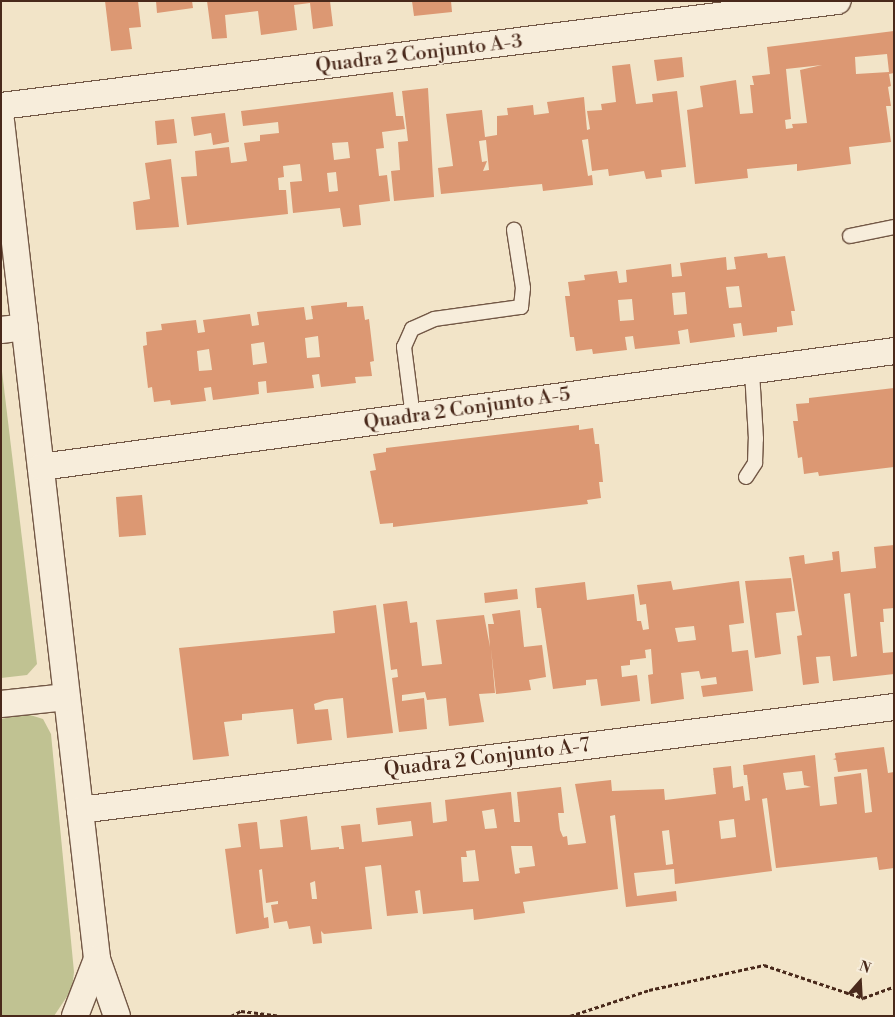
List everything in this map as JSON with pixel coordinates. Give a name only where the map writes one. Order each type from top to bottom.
[{"type":"street","name":"Quadra 2 Conjunto A-3","points":[[1,106],[837,1]]},
{"type":"street","points":[[1,121],[13,328],[41,467],[97,959],[117,1016]]},
{"type":"street","name":"Quadra 2 Conjunto A-5","points":[[41,467],[894,351]]},
{"type":"street","points":[[1,704],[67,697]]},
{"type":"street","name":"Quadra 2 Conjunto A-7","points":[[80,810],[894,707]]},
{"type":"street","points":[[75,1016],[97,959]]},
{"type":"lane","points":[[850,236],[894,227]]},
{"type":"lane","points":[[413,417],[404,347],[412,329],[434,319],[521,307],[523,288],[514,230]]},
{"type":"lane","points":[[746,477],[755,463],[756,439],[752,371]]},
{"type":"path","points":[[570,1016],[648,990],[764,964],[863,998],[894,987]]},
{"type":"path","points":[[231,1016],[240,1010],[280,1016]]},
{"type":"green space","points":[[1,363],[37,664],[27,675],[1,678]]},
{"type":"green space","points":[[27,714],[43,719],[51,734],[74,972],[72,989],[54,1016],[1,1016],[1,719]]},
{"type":"building","points":[[105,1],[138,1],[141,27],[129,28],[132,49],[111,51]]},
{"type":"building","points":[[156,1],[192,1],[193,8],[157,13]]},
{"type":"building","points":[[207,1],[330,1],[333,26],[313,29],[310,3],[294,5],[297,30],[261,35],[258,11],[225,15],[227,38],[212,39]]},
{"type":"building","points":[[412,1],[451,1],[452,12],[414,16]]},
{"type":"building","points":[[894,31],[894,73],[889,74],[891,86],[888,87],[891,106],[886,106],[891,142],[849,147],[851,164],[797,171],[797,164],[747,169],[748,178],[695,184],[687,110],[703,107],[700,86],[736,80],[740,114],[753,113],[750,85],[754,85],[752,76],[770,74],[767,47]],"holes":[[[887,54],[889,72],[856,74],[855,57]],[[822,65],[800,70],[807,123],[792,124],[793,128],[786,129],[785,120],[791,119],[786,69]]]},
{"type":"building","points":[[682,57],[684,77],[657,81],[654,60]]},
{"type":"building","points":[[630,64],[636,104],[653,102],[652,94],[677,91],[686,167],[661,170],[662,177],[646,179],[644,171],[609,176],[608,169],[592,171],[588,139],[582,140],[588,176],[592,175],[593,185],[543,191],[542,184],[441,194],[438,168],[453,166],[446,114],[482,110],[485,137],[497,135],[497,116],[508,115],[507,108],[533,105],[534,115],[549,113],[547,102],[584,97],[587,130],[590,129],[587,111],[602,110],[601,104],[616,102],[612,66]],"holes":[[[486,140],[489,170],[483,171],[487,161],[482,162],[479,141]]]},
{"type":"building","points":[[428,88],[434,197],[394,201],[391,171],[400,170],[398,142],[408,141],[402,91]]},
{"type":"building","points":[[393,92],[396,116],[403,116],[405,129],[382,132],[384,148],[376,149],[379,176],[387,175],[390,201],[359,205],[361,225],[343,227],[340,208],[293,213],[290,182],[302,181],[300,164],[283,166],[284,177],[278,178],[279,190],[286,190],[288,214],[187,225],[181,177],[197,176],[195,151],[229,147],[231,163],[247,161],[244,143],[260,141],[260,135],[279,133],[278,122],[243,126],[241,111]],"holes":[[[348,142],[350,158],[334,160],[332,143]],[[336,172],[338,191],[329,192],[327,173]]]},
{"type":"building","points":[[225,113],[229,142],[213,145],[211,133],[194,136],[191,117]]},
{"type":"building","points":[[174,119],[177,143],[157,145],[155,121]]},
{"type":"building","points":[[171,159],[179,227],[136,230],[133,202],[150,199],[145,163]]},
{"type":"building","points":[[767,253],[768,258],[785,256],[795,311],[791,311],[793,325],[777,327],[777,332],[743,336],[741,323],[733,324],[735,337],[690,343],[688,329],[678,331],[680,344],[635,349],[633,336],[625,337],[627,350],[593,354],[592,349],[576,351],[574,337],[570,337],[565,296],[570,296],[568,282],[585,280],[584,275],[617,271],[619,283],[627,282],[626,270],[671,264],[672,277],[682,276],[680,263],[726,257],[727,270],[736,269],[734,257]],"holes":[[[739,286],[742,307],[729,308],[726,287]],[[685,292],[687,314],[674,315],[672,293]],[[632,299],[634,320],[620,321],[618,300]]]},
{"type":"building","points":[[347,302],[347,307],[363,306],[365,320],[369,319],[374,361],[370,362],[372,376],[355,377],[356,383],[321,387],[319,374],[312,375],[314,388],[267,393],[266,381],[258,382],[259,394],[213,400],[211,387],[204,388],[206,401],[171,405],[170,400],[154,402],[152,387],[148,388],[143,346],[147,345],[146,332],[162,330],[161,324],[196,320],[198,333],[205,332],[203,320],[250,314],[252,326],[259,325],[257,312],[304,307],[306,320],[313,319],[311,306]],"holes":[[[318,336],[320,357],[307,358],[305,338]],[[264,342],[267,363],[253,365],[251,344]],[[209,349],[212,370],[199,371],[197,351]]]},
{"type":"building","points":[[894,388],[894,467],[819,476],[818,472],[804,474],[802,457],[798,458],[793,421],[798,421],[796,404],[809,403],[809,398]]},
{"type":"building","points":[[579,425],[579,430],[593,428],[595,444],[599,444],[603,482],[599,482],[601,498],[587,500],[588,504],[393,527],[393,523],[380,524],[370,471],[376,470],[373,454],[386,452],[386,448]]},
{"type":"building","points":[[142,495],[146,535],[119,537],[116,497]]},
{"type":"building","points":[[894,545],[894,608],[883,609],[884,622],[880,622],[883,653],[894,652],[894,674],[833,681],[830,656],[816,657],[819,683],[803,685],[797,636],[802,635],[789,557],[804,555],[805,564],[833,560],[832,552],[839,551],[841,572],[876,568],[874,547]],"holes":[[[850,593],[857,656],[851,657],[844,594]]]},
{"type":"building","points":[[791,578],[795,611],[776,613],[781,654],[755,658],[745,581]]},
{"type":"building","points":[[671,581],[673,590],[739,581],[744,623],[729,625],[732,652],[748,650],[753,691],[703,697],[701,686],[717,684],[716,677],[701,679],[699,671],[681,673],[684,699],[651,704],[648,675],[653,674],[651,649],[645,650],[646,658],[630,660],[630,665],[621,666],[622,677],[637,675],[640,701],[601,706],[597,679],[586,680],[586,685],[553,689],[541,608],[537,608],[535,588],[585,582],[587,600],[634,594],[637,621],[641,621],[643,630],[649,629],[646,604],[640,605],[637,585]],"holes":[[[694,626],[696,640],[678,642],[675,628]]]},
{"type":"building","points":[[517,589],[518,599],[485,603],[484,593]]},
{"type":"building","points":[[407,601],[410,623],[417,622],[422,666],[442,664],[436,620],[484,615],[490,647],[488,624],[494,624],[492,614],[520,610],[524,647],[542,645],[546,677],[529,680],[531,690],[496,694],[491,649],[495,693],[479,694],[484,722],[449,726],[446,698],[427,700],[425,692],[402,695],[402,701],[424,698],[427,729],[399,732],[392,678],[398,677],[397,669],[391,670],[383,604]]},
{"type":"building","points":[[376,605],[393,733],[347,738],[343,698],[325,700],[314,704],[315,710],[328,709],[332,740],[297,744],[293,709],[242,714],[242,720],[224,722],[229,756],[193,760],[179,648],[335,633],[333,611]]},
{"type":"building","points":[[884,747],[888,773],[894,772],[894,868],[879,870],[877,857],[776,868],[767,798],[762,799],[772,871],[675,884],[674,869],[634,873],[637,896],[676,891],[677,901],[626,907],[615,815],[610,816],[618,889],[523,902],[525,913],[474,920],[473,909],[423,914],[420,890],[415,891],[418,913],[387,916],[381,865],[365,867],[372,929],[324,934],[321,931],[322,943],[313,944],[310,926],[289,929],[287,921],[274,923],[271,905],[278,904],[278,901],[266,903],[262,869],[259,870],[264,918],[268,917],[269,928],[236,934],[225,849],[241,847],[238,824],[257,822],[260,849],[283,847],[280,820],[307,816],[311,850],[339,847],[339,849],[344,849],[341,826],[360,824],[362,842],[413,836],[411,821],[378,825],[376,808],[431,802],[433,823],[447,821],[445,800],[511,792],[514,822],[520,822],[517,792],[561,787],[564,813],[558,813],[560,830],[563,837],[567,836],[568,845],[586,843],[575,784],[611,780],[612,791],[664,789],[665,800],[716,794],[713,768],[731,766],[733,788],[743,786],[745,801],[750,800],[747,775],[744,775],[743,765],[815,755],[820,806],[837,804],[834,777],[861,773],[865,813],[872,812],[867,769],[838,772],[835,753]],"holes":[[[802,771],[804,785],[811,787],[786,790],[783,773]],[[494,809],[497,828],[485,829],[482,811]],[[734,819],[736,837],[721,839],[719,821]],[[669,830],[673,864],[666,865],[662,831]],[[511,846],[532,846],[535,866],[519,868],[520,873],[515,874]],[[475,850],[479,881],[463,882],[461,857],[467,857],[466,851]],[[315,881],[317,899],[312,899],[310,883]]]}]
